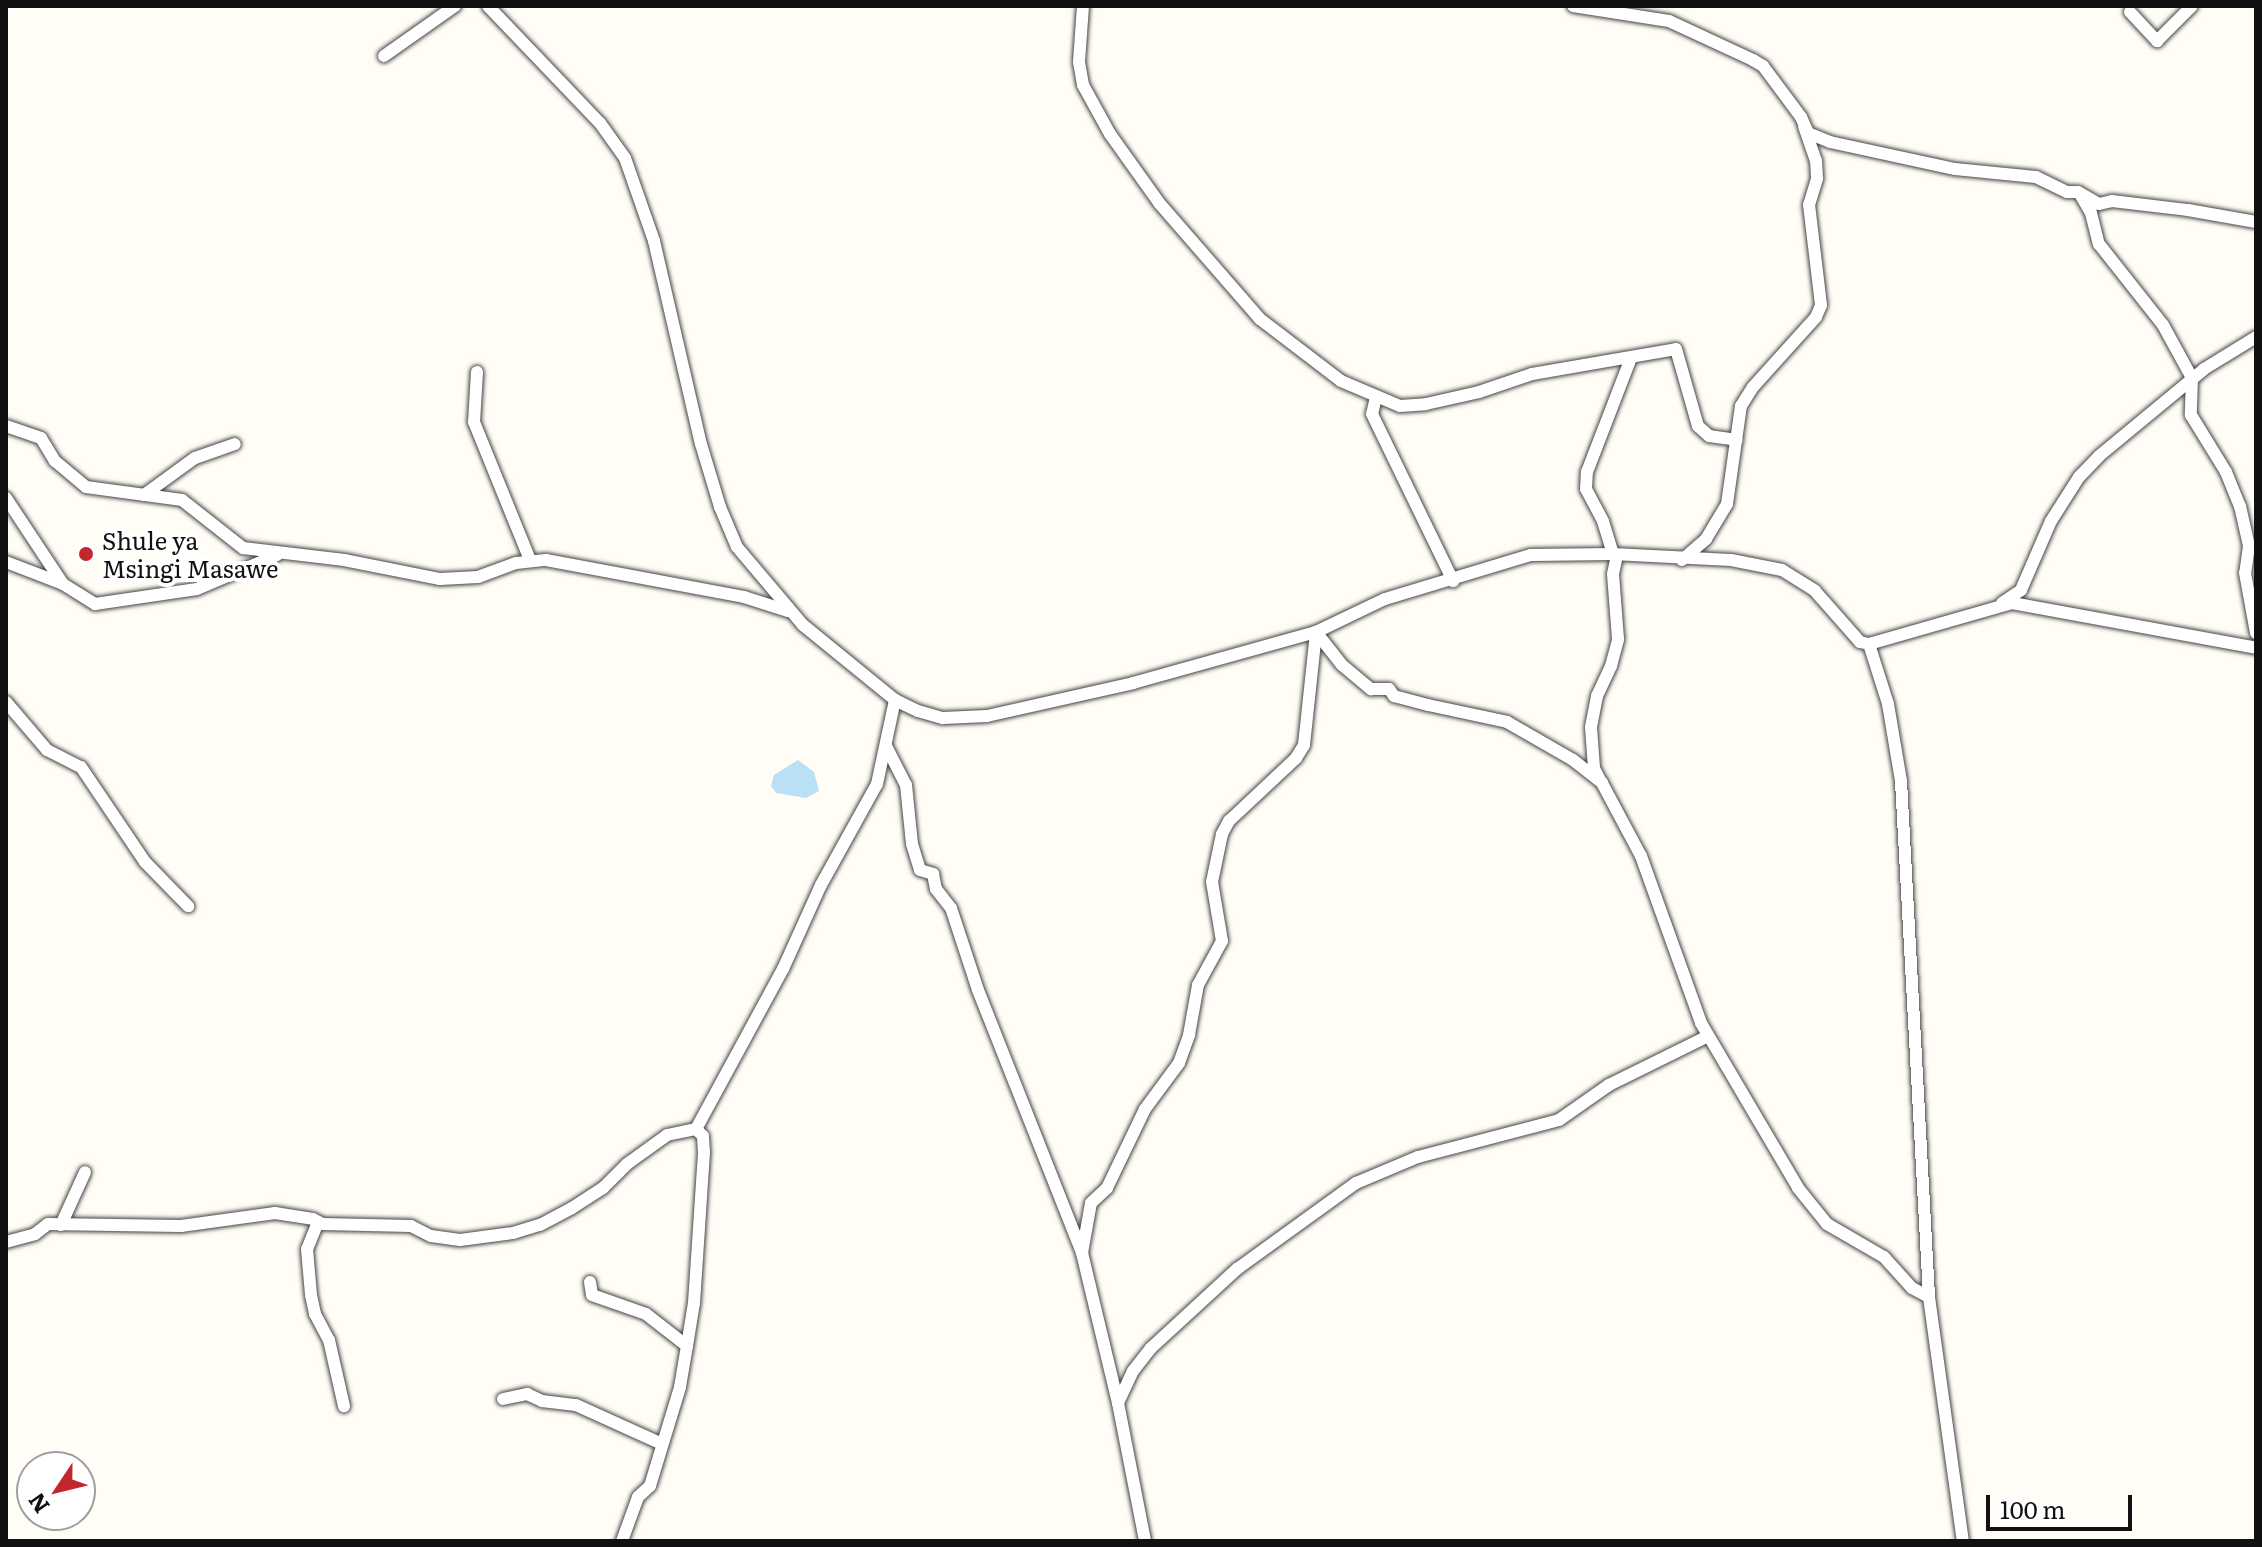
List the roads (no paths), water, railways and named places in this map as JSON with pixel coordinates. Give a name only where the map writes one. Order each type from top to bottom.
[{"type":"street","points":[[384,56],[455,6]]},
{"type":"street","points":[[488,6],[600,123],[625,158],[654,241],[701,444],[720,507],[737,547],[788,611],[895,700],[943,718],[987,716],[1133,683],[1316,632],[1385,599],[1531,555],[1615,554],[1682,560],[1731,560],[1782,570],[1815,591],[1860,642],[1889,641],[2002,603],[2021,590],[2046,530],[2079,477],[2134,424],[2192,378],[2256,337]]},
{"type":"street","points":[[1083,6],[1079,62],[1083,85],[1110,134],[1160,204],[1260,319],[1341,381],[1400,406],[1426,404],[1479,392],[1532,374],[1609,358],[1631,358],[1676,349],[1698,426],[1709,436],[1737,440]]},
{"type":"street","points":[[1573,6],[1669,21],[1763,66],[1801,117],[1808,133],[1830,142],[1967,171],[2036,177],[2067,192],[2078,192],[2099,204],[2112,201],[2256,222]]},
{"type":"street","points":[[1662,6],[1669,21]]},
{"type":"street","points":[[2130,12],[2157,41],[2192,6]]},
{"type":"street","points":[[1682,560],[1706,539],[1727,504],[1741,406],[1753,387],[1816,317],[1821,305],[1809,205],[1817,178],[1816,161],[1801,117]]},
{"type":"street","points":[[2078,192],[2091,213],[2099,244],[2163,325],[2192,378],[2191,415],[2226,472],[2240,506],[2249,546],[2245,573],[2256,633]]},
{"type":"street","points":[[1631,358],[1587,472],[1586,489],[1603,521],[1615,554],[1613,574],[1618,639],[1597,696],[1591,727],[1594,768],[1641,856],[1689,1000],[1798,1188],[1827,1224],[1884,1257],[1912,1288],[1929,1297]]},
{"type":"street","points":[[477,372],[474,422],[530,560]]},
{"type":"street","points":[[1376,397],[1372,414],[1416,511],[1453,581]]},
{"type":"street","points":[[6,426],[41,438],[55,461],[86,487],[182,500],[243,548],[344,560],[440,579],[478,577],[530,560],[595,567],[744,597],[788,611]]},
{"type":"street","points":[[144,495],[195,458],[235,444]]},
{"type":"street","points":[[6,498],[63,584]]},
{"type":"street","points":[[6,562],[63,584],[95,604],[197,589],[279,554]]},
{"type":"street","points":[[2002,603],[2029,603],[2256,648]]},
{"type":"street","points":[[1316,632],[1342,665],[1371,689],[1389,689],[1394,696],[1507,722],[1573,760],[1602,783]]},
{"type":"street","points":[[1082,1253],[1091,1203],[1107,1188],[1145,1109],[1179,1063],[1189,1035],[1198,985],[1222,941],[1212,882],[1222,834],[1229,821],[1296,758],[1304,745],[1316,632]]},
{"type":"street","points":[[1869,644],[1888,704],[1901,781],[1929,1297],[1963,1541]]},
{"type":"street","points":[[6,1242],[35,1234],[48,1224],[181,1226],[275,1213],[318,1222],[371,1227],[411,1226],[431,1236],[460,1240],[513,1233],[540,1225],[572,1208],[603,1188],[627,1164],[667,1135],[696,1129],[783,969],[821,885],[877,784],[895,700]]},
{"type":"street","points":[[6,702],[47,750],[81,767],[145,862],[188,906]]},
{"type":"street","points":[[886,746],[906,785],[912,844],[920,870],[933,874],[936,889],[951,908],[978,990],[1082,1253],[1118,1403],[1145,1541]]},
{"type":"street","points":[[1118,1403],[1133,1371],[1151,1348],[1237,1269],[1356,1183],[1418,1157],[1559,1120],[1609,1085],[1708,1036]]},
{"type":"street","points":[[622,1541],[638,1497],[650,1486],[680,1387],[695,1290],[704,1152],[703,1136],[696,1129]]},
{"type":"street","points":[[61,1225],[85,1172]]},
{"type":"street","points":[[318,1222],[307,1249],[311,1295],[331,1344],[332,1365],[344,1406]]},
{"type":"street","points":[[590,1282],[592,1295],[646,1314],[687,1346]]},
{"type":"street","points":[[503,1399],[527,1394],[553,1404],[576,1405],[662,1444]]},
{"type":"water","points":[[798,760],[814,772],[819,791],[806,798],[776,793],[771,786],[774,775]]},
{"type":"place","name":"Shule ya Msingi Masawe","points":[[86,554]]}]
